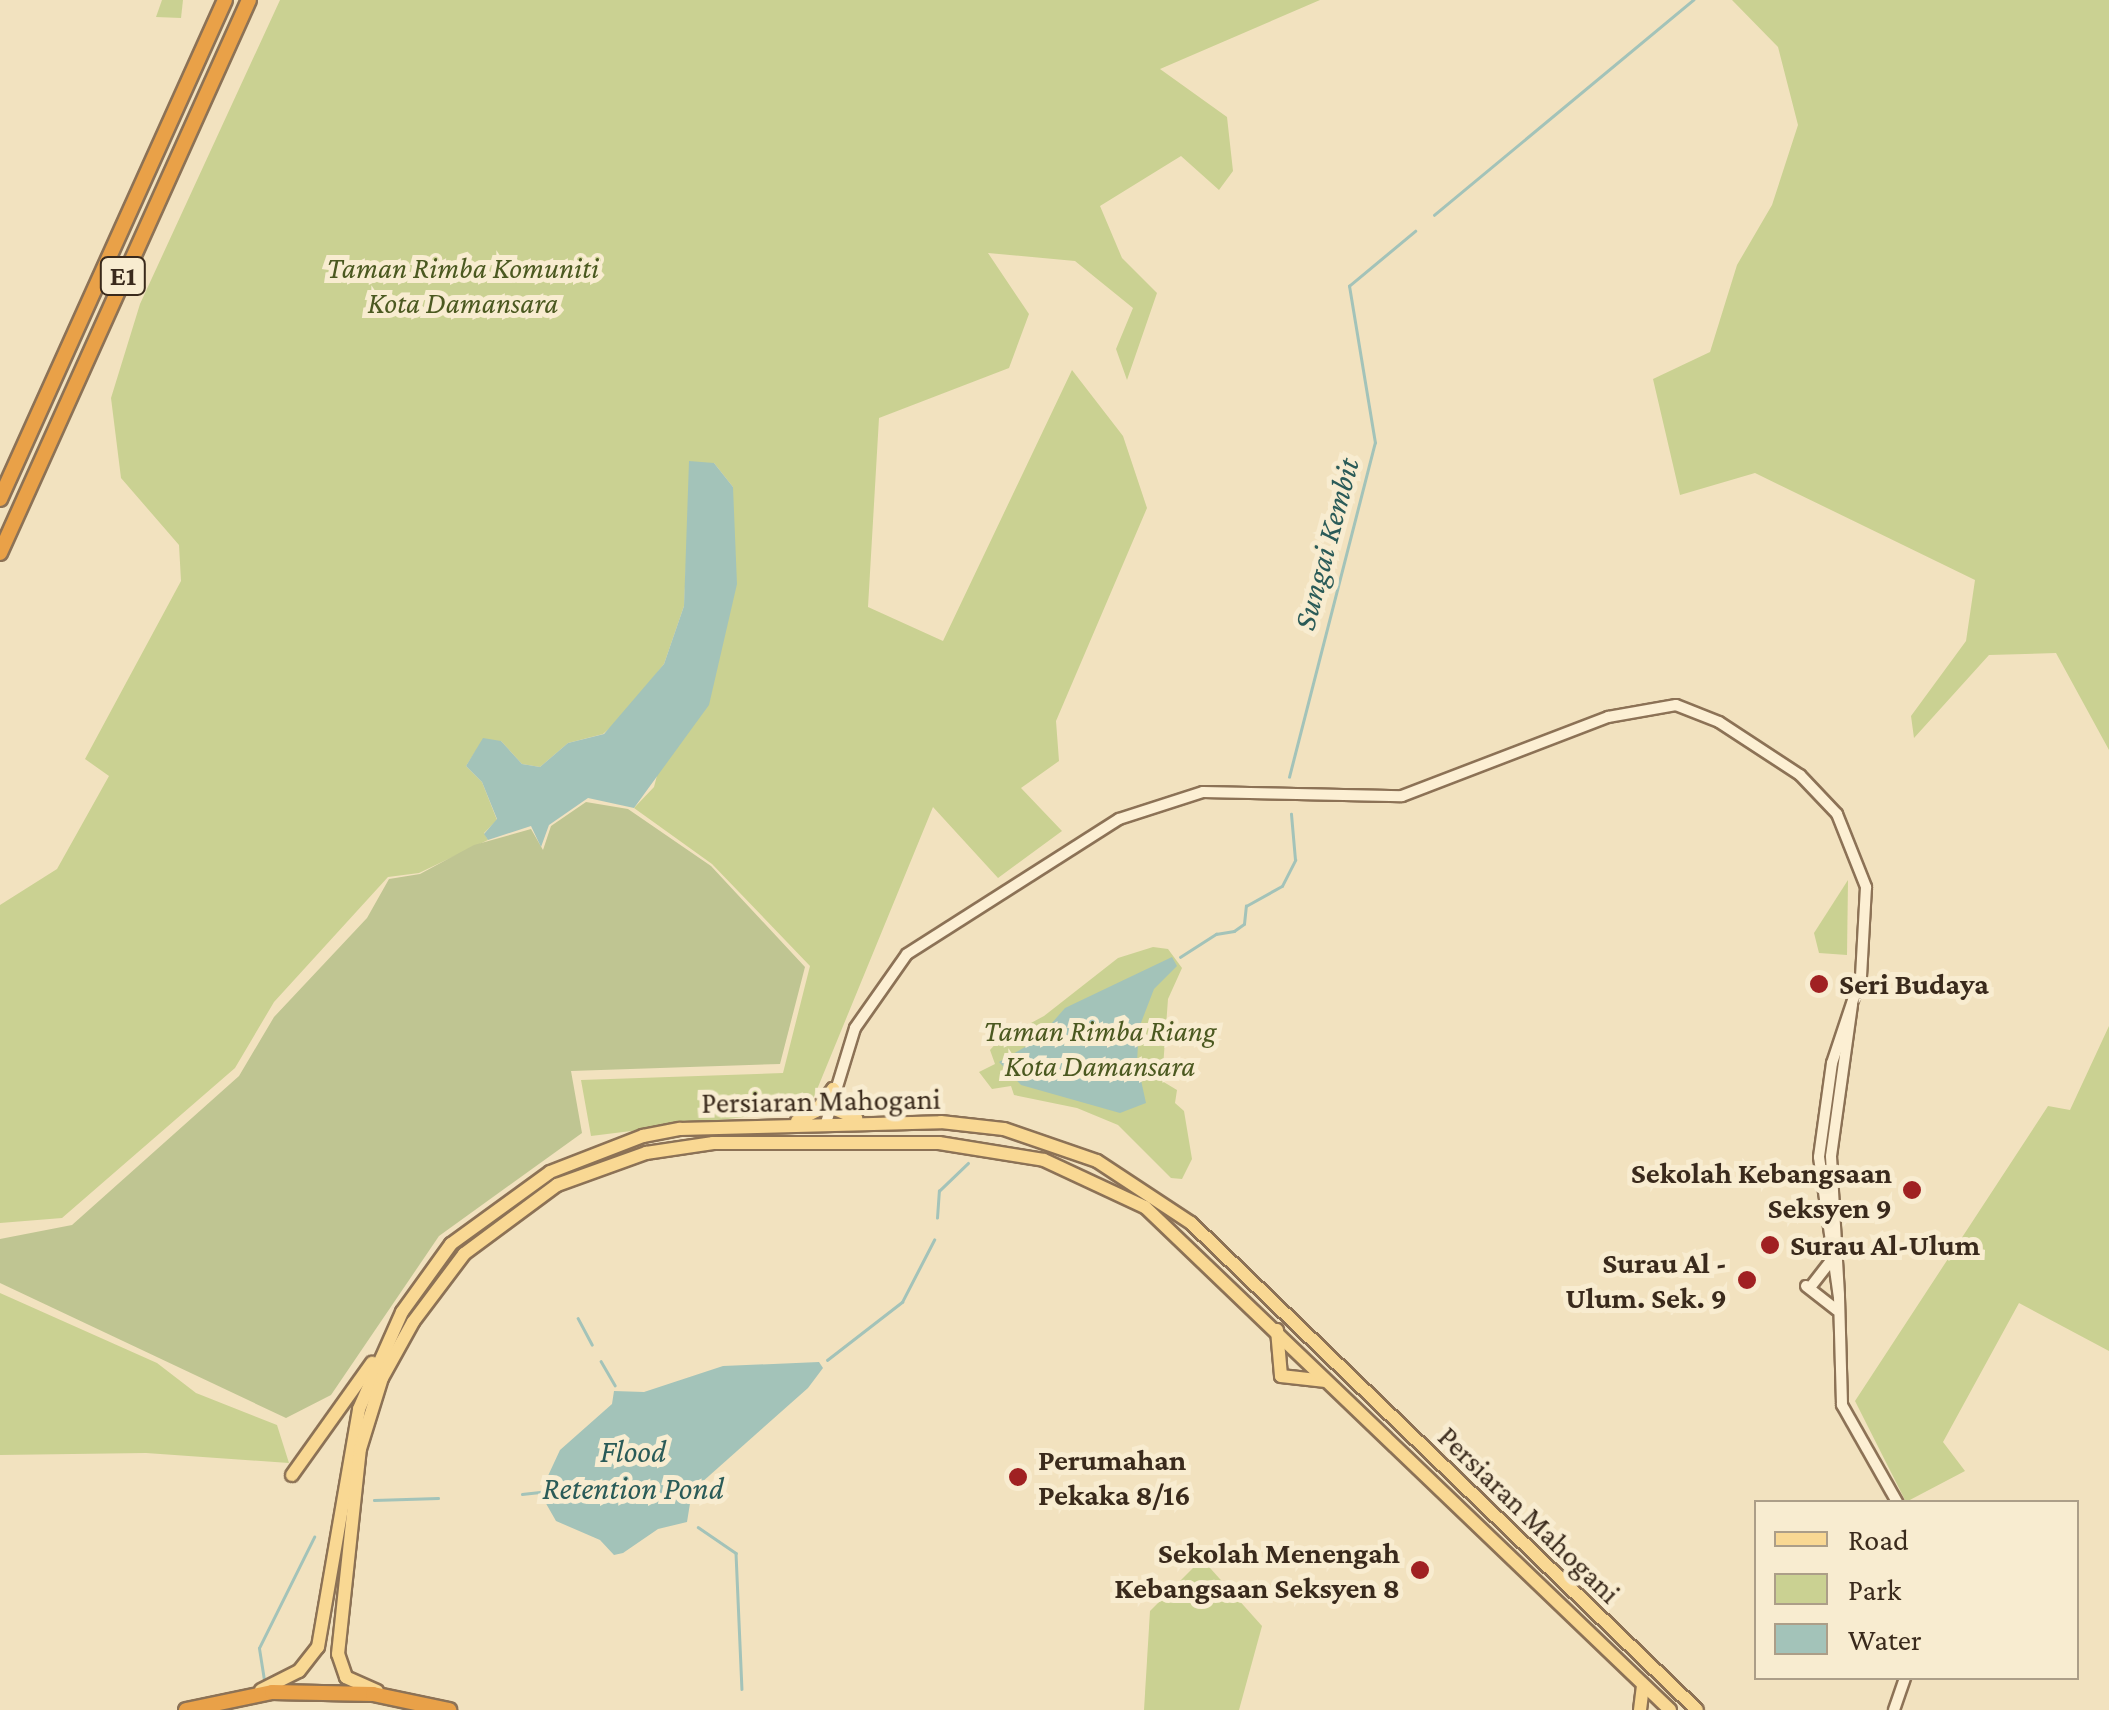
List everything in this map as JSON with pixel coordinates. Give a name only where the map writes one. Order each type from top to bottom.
[{"type":"highway","name":"E1","points":[[0,499],[226,0]]},
{"type":"highway","name":"E1","points":[[0,553],[250,0]]},
{"type":"highway","points":[[186,1710],[254,1693],[403,1698],[449,1710]]},
{"type":"main road","points":[[832,1089],[837,1110],[871,1122]]},
{"type":"main road","points":[[785,1124],[811,1116],[832,1089]]},
{"type":"main road","name":"Persiaran Mahogani","points":[[254,1693],[299,1672],[318,1647],[345,1463],[381,1351],[451,1244],[550,1172],[642,1136],[785,1124],[871,1122],[1004,1129],[1097,1161],[1153,1194],[1191,1224],[1697,1710]]},
{"type":"main road","points":[[751,1142],[815,1133],[826,1123],[843,1135],[920,1136],[939,1144]]},
{"type":"main road","name":"Persiaran Mahogani","points":[[403,1698],[358,1685],[346,1677],[338,1654],[360,1449],[382,1378],[413,1322],[464,1254],[558,1185],[646,1153],[751,1142],[939,1144],[1044,1160],[1115,1191],[1182,1236],[1670,1710]]},
{"type":"main road","points":[[1277,1330],[1281,1376],[1330,1382]]},
{"type":"main road","points":[[292,1475],[381,1351]]},
{"type":"main road","points":[[1640,1710],[1642,1686]]},
{"type":"street","points":[[826,1123],[842,1059],[907,954],[1120,819],[1203,792],[1402,796],[1608,716],[1676,705],[1757,744],[1838,814],[1866,887],[1867,930],[1852,1004],[1831,1156],[1844,1282],[1838,1311],[1842,1405],[1897,1500]]},
{"type":"street","points":[[1839,1297],[1831,1259],[1820,1127],[1844,1015],[1852,1004]]},
{"type":"street","points":[[1831,1259],[1809,1286],[1838,1311]]},
{"type":"street","points":[[1894,1710],[1904,1680]]},
{"type":"green space","points":[[162,0],[183,0],[181,18],[156,17]]},
{"type":"green space","name":"Taman Rimba Komuniti Kota Damansara","points":[[280,0],[1320,0],[1160,69],[1227,117],[1233,171],[1219,190],[1181,156],[1100,206],[1122,258],[1157,293],[1127,380],[1116,349],[1133,308],[1075,261],[988,253],[1029,314],[1009,368],[879,418],[868,607],[943,641],[1072,370],[1123,436],[1147,508],[1056,721],[1059,761],[1021,788],[1062,831],[998,878],[933,807],[809,1109],[591,1136],[581,1080],[783,1073],[810,966],[712,864],[634,808],[654,787],[733,487],[714,463],[686,566],[684,606],[664,664],[621,718],[603,734],[568,743],[540,767],[522,764],[501,741],[475,752],[466,766],[482,782],[497,820],[484,833],[488,840],[419,873],[388,877],[274,1002],[235,1068],[62,1218],[0,1223],[0,905],[57,869],[109,776],[85,759],[181,581],[179,545],[121,478],[111,398],[140,304]]},
{"type":"green space","points":[[1732,0],[2109,0],[2109,750],[2056,653],[1989,655],[1914,738],[1911,716],[1966,641],[1975,580],[1755,473],[1680,495],[1653,379],[1710,352],[1737,265],[1772,205],[1798,125],[1778,47]]},
{"type":"green space","points":[[586,802],[628,809],[711,866],[805,967],[780,1064],[571,1071],[582,1133],[439,1236],[331,1395],[286,1418],[0,1283],[0,1239],[72,1225],[239,1076],[274,1017],[367,918],[389,879],[420,874],[474,845],[531,829],[543,850],[551,826]]},
{"type":"green space","points":[[1848,880],[1847,955],[1819,953],[1814,933]]},
{"type":"green space","name":"Taman Rimba Riang Kota Damansara","points":[[1153,947],[1168,949],[1182,968],[1168,999],[1162,1081],[1177,1090],[1175,1103],[1184,1111],[1192,1159],[1182,1179],[1171,1178],[1118,1125],[1077,1108],[1014,1095],[1011,1086],[992,1089],[979,1072],[995,1064],[990,1050],[999,1040],[1044,1016],[1118,958]]},
{"type":"green space","points":[[2109,1026],[2109,1351],[2019,1303],[1943,1442],[1965,1471],[1905,1500],[1855,1401],[2048,1106],[2070,1110]]},
{"type":"green space","points":[[0,1293],[157,1363],[196,1393],[277,1425],[289,1463],[146,1453],[0,1455]]},
{"type":"green space","points":[[1202,1559],[1262,1626],[1239,1710],[1144,1710],[1150,1611]]},
{"type":"water","points":[[689,461],[714,463],[733,487],[737,584],[709,705],[634,808],[588,798],[549,825],[541,847],[531,826],[488,840],[484,834],[497,819],[482,782],[466,766],[483,738],[501,741],[522,764],[540,767],[568,743],[604,734],[664,664],[684,606]]},
{"type":"water","points":[[1172,957],[1177,966],[1154,989],[1139,1028],[1137,1062],[1146,1103],[1120,1113],[1021,1085],[999,1062],[1037,1040],[1065,1008]]},
{"type":"water","name":"Flood Retention Pond","points":[[819,1362],[823,1368],[808,1388],[692,1491],[687,1522],[658,1529],[623,1553],[614,1555],[600,1540],[556,1521],[540,1493],[560,1450],[612,1404],[614,1391],[644,1392],[723,1366]]},
{"type":"waterway","name":"Sungai Kembit","points":[[1434,215],[1693,0]]},
{"type":"waterway","name":"Sungai Kembit","points":[[1289,777],[1375,443],[1349,286],[1415,231]]},
{"type":"waterway","name":"Sungai Kembit","points":[[1180,957],[1216,934],[1234,931],[1244,924],[1246,906],[1282,886],[1295,860],[1291,814]]},
{"type":"waterway","name":"Sungai Kembit","points":[[937,1218],[939,1191],[968,1163]]},
{"type":"waterway","name":"Sungai Kembit","points":[[827,1360],[902,1302],[934,1240]]},
{"type":"waterway","points":[[578,1318],[592,1344]]},
{"type":"waterway","points":[[601,1361],[615,1385]]},
{"type":"waterway","name":"Sungai Kembit","points":[[522,1494],[542,1492]]},
{"type":"waterway","name":"Sungai Kembit","points":[[374,1500],[438,1498]]},
{"type":"waterway","points":[[698,1527],[736,1553],[742,1689]]},
{"type":"waterway","name":"Sungai Kembit","points":[[264,1680],[259,1648],[314,1537]]},
{"type":"place","name":"Seri Budaya","points":[[1819,984]]},
{"type":"place","name":"Sekolah Kebangsaan Seksyen 9","points":[[1912,1190]]},
{"type":"place","name":"Surau Al-Ulum","points":[[1770,1245]]},
{"type":"place","name":"Surau Al - Ulum. Sek. 9","points":[[1747,1280]]},
{"type":"place","name":"Perumahan Pekaka 8/16","points":[[1018,1477]]},
{"type":"place","name":"Sekolah Menengah Kebangsaan Seksyen 8","points":[[1420,1570]]}]
